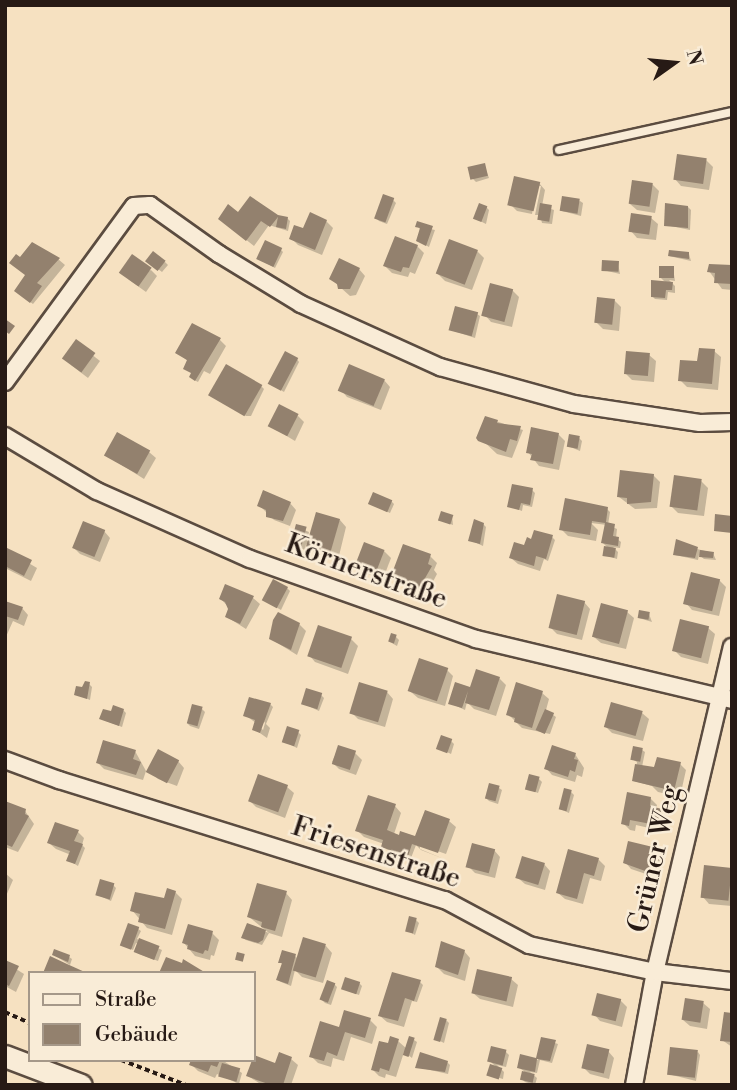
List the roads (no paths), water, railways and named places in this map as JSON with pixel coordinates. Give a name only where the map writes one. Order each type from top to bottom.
[{"type":"street","points":[[5,382],[134,206],[150,205],[219,254],[301,304],[440,366],[574,404],[700,423],[732,422]]},
{"type":"street","name":"Körnerstraße","points":[[5,436],[97,491],[250,559],[476,639],[725,699]]},
{"type":"street","name":"Grüner Weg","points":[[634,1085],[655,972],[725,699],[732,647]]},
{"type":"street","name":"Friesenstraße","points":[[5,760],[59,780],[445,900],[529,945],[655,972],[732,981]]},
{"type":"street","points":[[5,1056],[81,1085]]},
{"type":"lane","points":[[559,149],[732,112]]}]
